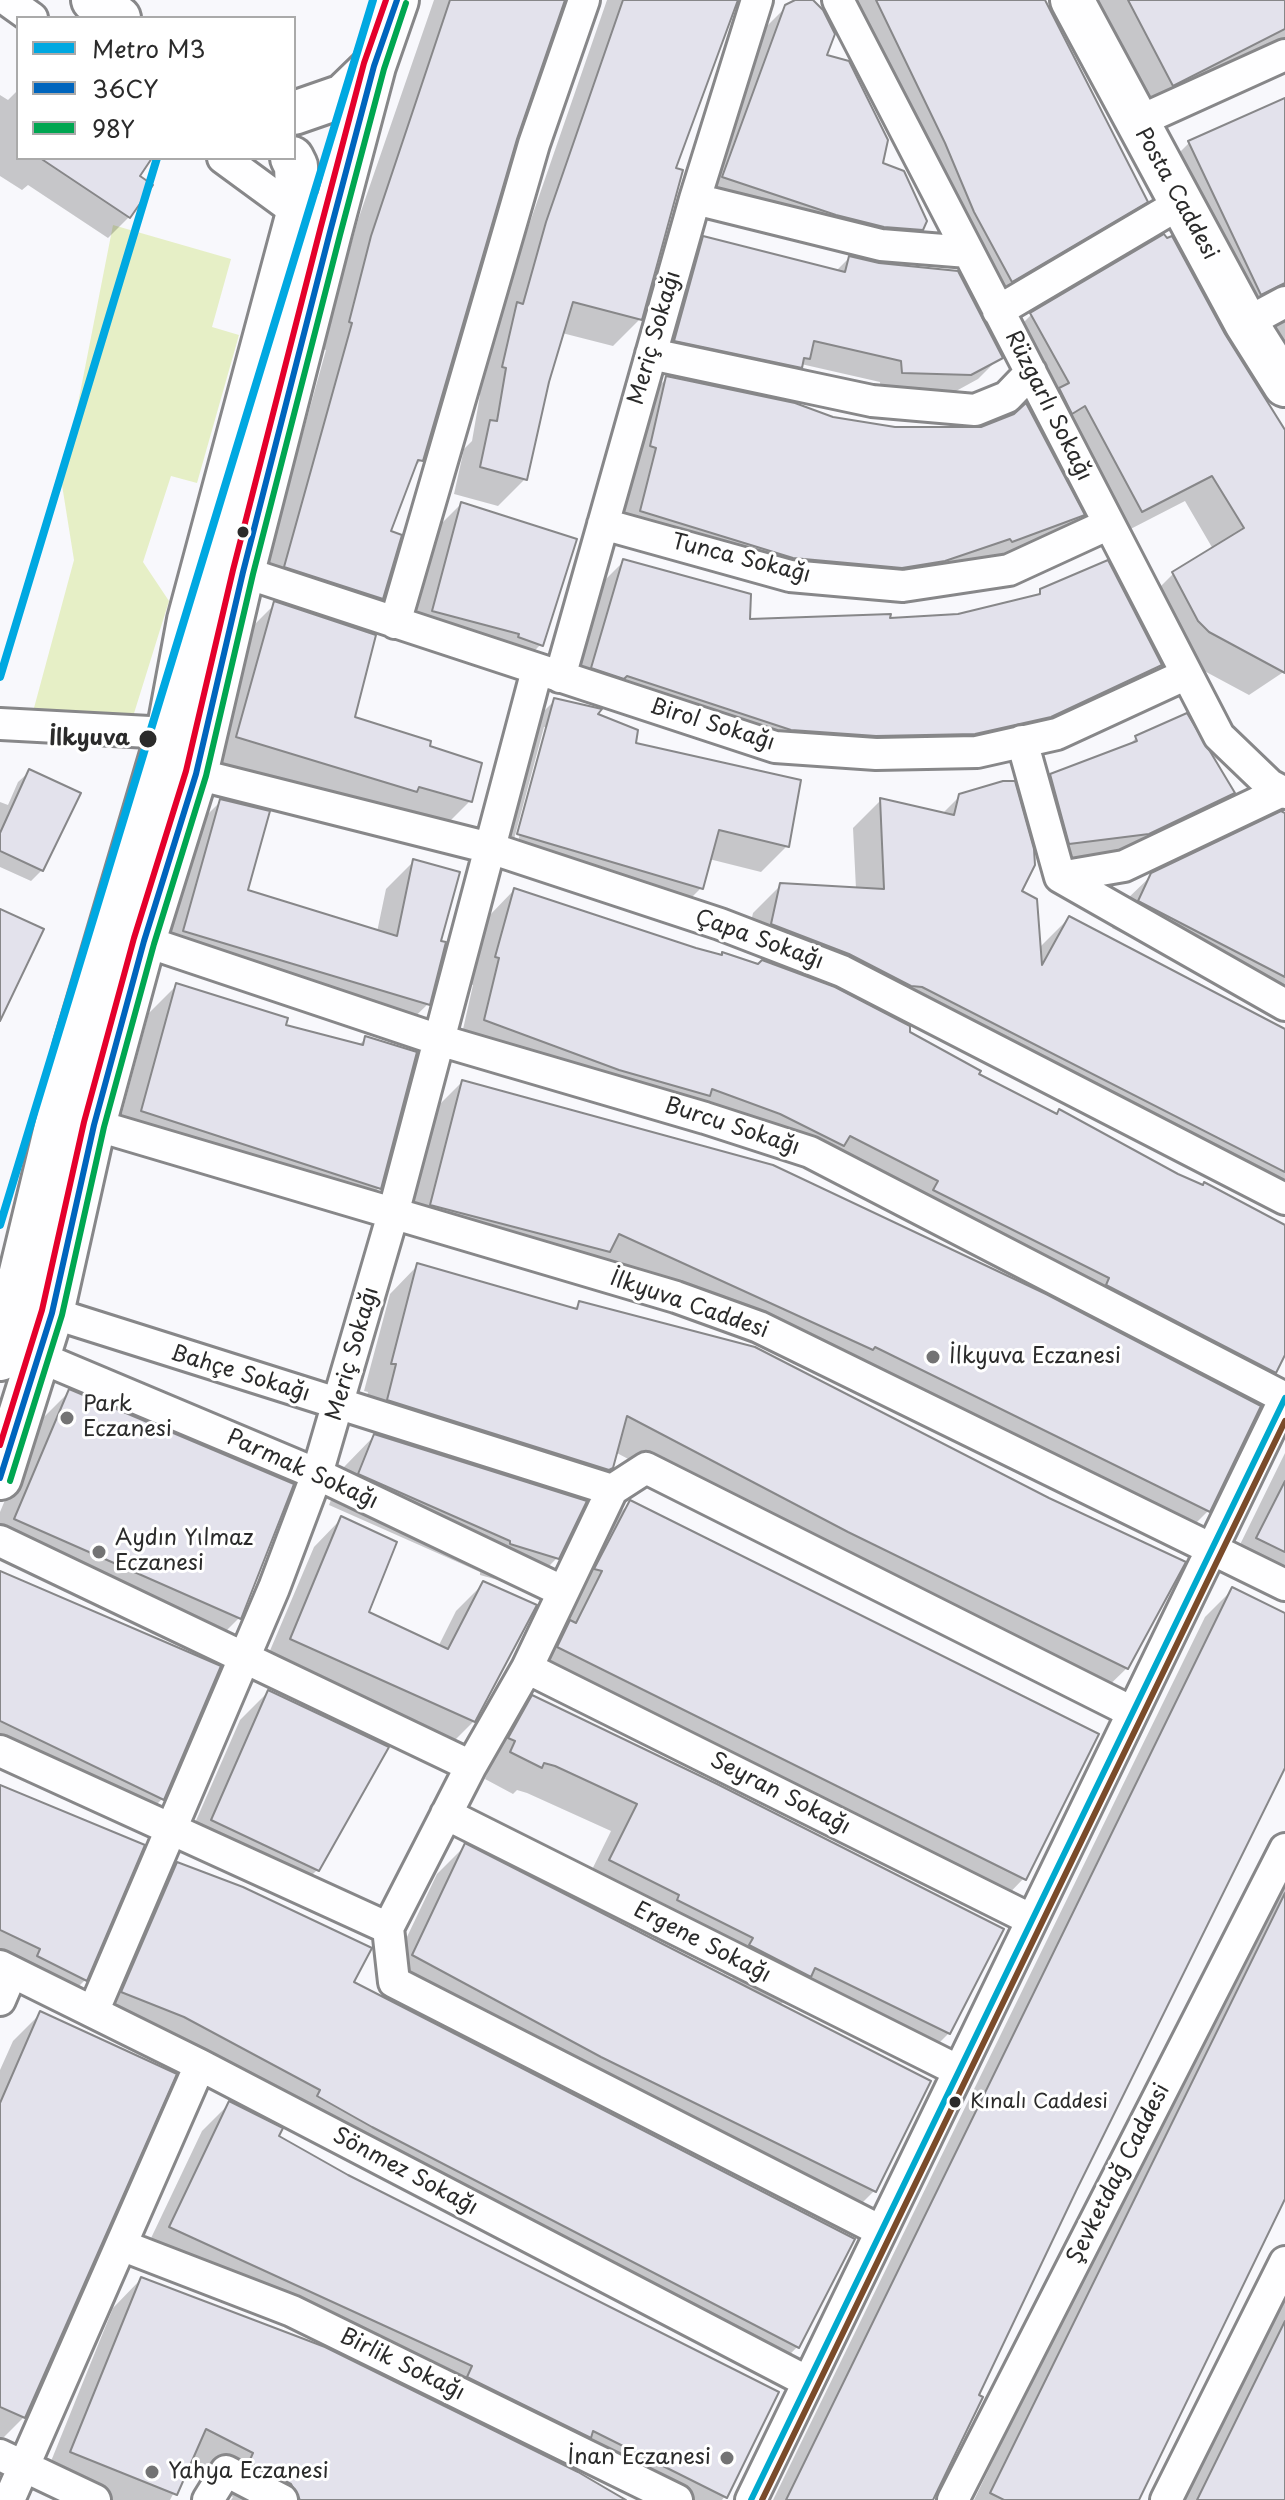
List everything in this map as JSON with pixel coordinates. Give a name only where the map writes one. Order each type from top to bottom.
[{"type":"main road","points":[[93,0],[116,16]]},
{"type":"main road","name":"Posta Caddesi","points":[[1072,0],[1246,323],[1285,385]]},
{"type":"main road","points":[[12,1342],[52,1313],[76,1119],[144,941],[196,774],[243,572],[374,66],[395,1]]},
{"type":"main road","points":[[296,112],[343,96],[374,66]]},
{"type":"main road","points":[[0,1478],[12,1342],[76,1119],[168,733],[189,620],[298,213],[296,166],[293,160]]},
{"type":"street","points":[[7,0],[29,16]]},
{"type":"street","points":[[395,623],[534,144],[584,0]]},
{"type":"street","name":"Meriç Sokağı","points":[[93,2012],[244,1658],[317,1474],[393,1214],[490,848],[548,674],[603,524],[695,199],[757,0]]},
{"type":"street","name":"Rüzgarlı Sokağı","points":[[838,0],[1219,736],[1270,785],[1284,792]]},
{"type":"street","points":[[1137,122],[1285,55]]},
{"type":"street","points":[[226,160],[298,213]]},
{"type":"street","points":[[695,199],[881,245],[968,252]]},
{"type":"street","points":[[998,311],[1181,203]]},
{"type":"street","points":[[1246,323],[1285,302]]},
{"type":"street","points":[[651,354],[872,401],[975,410],[1007,397],[1031,372]]},
{"type":"street","name":"Tunca Sokağı","points":[[603,524],[790,576],[903,586],[1009,570],[1109,524]]},
{"type":"street","name":"Birol Sokağı","points":[[243,572],[775,747],[876,754],[977,752],[1057,734],[1187,674]]},
{"type":"street","points":[[0,724],[168,733]]},
{"type":"street","points":[[1022,741],[1060,877],[1285,1005]]},
{"type":"street","name":"Çapa Sokağı","points":[[196,774],[490,848],[720,924],[842,971],[1285,1199]]},
{"type":"street","name":"Rüzgarlı Sokağı","points":[[1060,877],[1124,866],[1284,792]]},
{"type":"street","name":"Burcu Sokağı","points":[[144,941],[439,1040],[810,1152],[1285,1398]]},
{"type":"street","name":"İlkyuva Caddesi","points":[[76,1119],[676,1297],[759,1327],[1285,1585]]},
{"type":"street","name":"Bahçe Sokağı","points":[[52,1313],[612,1490]]},
{"type":"street","name":"Parmak Sokağı","points":[[12,1342],[317,1474],[562,1591]]},
{"type":"street","points":[[751,2500],[1285,1398]]},
{"type":"street","points":[[881,2231],[394,1982],[388,1928],[471,1766],[527,1668],[612,1490],[646,1468],[1132,1712]]},
{"type":"street","points":[[0,1541],[471,1766]]},
{"type":"street","name":"Seyran Sokağı","points":[[527,1668],[1032,1920]]},
{"type":"street","points":[[0,1751],[388,1928]]},
{"type":"street","name":"Ergene Sokağı","points":[[446,1814],[959,2071]]},
{"type":"street","name":"Şevketdağ Caddesi","points":[[953,2500],[1285,1849]]},
{"type":"street","points":[[0,2000],[6,1969]]},
{"type":"street","name":"Sönmez Sokağı","points":[[6,1969],[200,2065],[808,2382]]},
{"type":"street","points":[[9,2500],[12,2460],[121,2245],[200,2065]]},
{"type":"street","name":"Birlik Sokağı","points":[[121,2245],[292,2311],[677,2500]]},
{"type":"street","points":[[1166,2500],[1285,2262]]},
{"type":"street","points":[[12,2460],[95,2500]]},
{"type":"street","points":[[208,2500],[226,2471],[282,2500]]},
{"type":"green space","points":[[113,225],[231,259],[212,327],[239,335],[197,483],[171,476],[143,562],[169,601],[131,723],[31,719],[74,560],[62,485]]},
{"type":"building","points":[[450,0],[565,0],[517,139],[423,461],[418,460],[391,531],[402,535],[383,599],[284,567],[352,323],[349,322],[371,236]]},
{"type":"building","points":[[623,0],[738,0],[676,168],[683,170],[642,320],[573,302],[549,382],[527,480],[480,467],[490,420],[497,421],[506,368],[502,367],[517,302],[523,304],[546,222]]},
{"type":"building","points":[[795,0],[813,0],[823,10],[835,34],[827,55],[849,61],[888,140],[883,163],[904,171],[927,221],[923,230],[884,227],[836,215],[722,177],[785,5]]},
{"type":"building","points":[[876,0],[1045,0],[1148,202],[1012,282],[974,212],[945,143]]},
{"type":"building","points":[[1128,0],[1285,0],[1285,29],[1173,86]]},
{"type":"building","points":[[1285,98],[1285,283],[1261,295],[1188,141]]},
{"type":"building","points":[[43,160],[151,160],[140,176],[153,185],[130,218]]},
{"type":"building","points":[[1164,234],[1167,238],[1172,236],[1225,334],[1285,430],[1285,673],[1209,632],[1198,621],[1172,572],[1244,528],[1212,476],[1142,512],[1085,406],[1072,414],[1059,388],[1069,383],[1030,313]]},
{"type":"building","points":[[703,236],[845,272],[849,256],[879,263],[958,271],[1003,358],[971,375],[902,373],[901,361],[814,341],[810,359],[804,358],[802,368],[674,341]]},
{"type":"building","points":[[666,376],[795,403],[833,417],[895,427],[981,427],[1014,414],[1026,403],[1085,515],[1012,542],[1010,539],[945,561],[902,568],[793,558],[640,511],[656,448],[650,446]]},
{"type":"building","points":[[461,502],[577,539],[543,646],[518,637],[519,634],[432,611]]},
{"type":"building","points":[[623,559],[751,594],[750,619],[958,614],[1040,594],[1040,589],[1108,560],[1162,665],[1051,717],[975,734],[876,736],[791,730],[627,676],[624,679],[591,668]]},
{"type":"building","points":[[274,601],[376,635],[355,717],[431,741],[430,746],[482,763],[472,802],[419,787],[417,792],[236,737]]},
{"type":"building","points":[[554,698],[602,709],[598,714],[638,730],[636,743],[801,780],[789,847],[719,830],[703,889],[517,834]]},
{"type":"building","points":[[1187,713],[1235,793],[1149,834],[1069,844],[1050,774],[1137,741],[1135,736]]},
{"type":"building","points":[[29,769],[81,793],[43,871],[0,851],[0,833]]},
{"type":"building","points":[[1003,781],[1015,781],[1034,849],[1035,865],[1022,891],[1037,899],[1042,965],[1069,916],[1285,1029],[1285,1172],[922,987],[911,986],[849,954],[771,924],[780,883],[884,889],[880,798],[954,815],[959,794]]},
{"type":"building","points":[[220,799],[270,811],[248,890],[397,936],[413,859],[460,872],[441,941],[446,942],[430,1005],[183,931]]},
{"type":"building","points":[[1281,811],[1285,813],[1285,977],[1138,901],[1151,873]]},
{"type":"building","points":[[514,888],[696,948],[722,955],[722,952],[758,964],[762,960],[835,987],[910,1026],[910,1032],[981,1071],[979,1074],[1057,1114],[1059,1109],[1178,1174],[1203,1185],[1204,1182],[1285,1225],[1285,1355],[1276,1373],[1106,1285],[1109,1278],[933,1190],[938,1181],[850,1136],[844,1146],[780,1114],[712,1089],[710,1096],[619,1070],[484,1020],[499,958],[495,957]]},
{"type":"building","points":[[0,909],[44,929],[0,1021]]},
{"type":"building","points":[[176,983],[288,1018],[286,1025],[363,1045],[365,1036],[417,1052],[381,1189],[141,1111]]},
{"type":"building","points":[[462,1080],[773,1165],[1046,1294],[1261,1406],[1210,1512],[875,1347],[873,1350],[619,1234],[610,1252],[430,1205]]},
{"type":"building","points":[[417,1263],[577,1309],[579,1301],[755,1347],[1049,1498],[1186,1562],[1128,1669],[848,1532],[627,1416],[613,1468],[609,1470],[387,1400],[396,1364],[391,1364]]},
{"type":"building","points":[[69,1389],[294,1484],[241,1619],[14,1519]]},
{"type":"building","points":[[374,1434],[587,1501],[559,1559],[510,1544],[510,1541],[358,1474]]},
{"type":"building","points":[[1285,1481],[1285,1552],[1256,1538]]},
{"type":"building","points":[[630,1500],[1099,1734],[1026,1880],[557,1647],[570,1620],[576,1623],[602,1571],[594,1569]]},
{"type":"building","points":[[341,1516],[397,1542],[369,1612],[448,1649],[483,1581],[537,1605],[475,1722],[290,1639]]},
{"type":"building","points":[[0,1571],[221,1666],[164,1800],[0,1721]]},
{"type":"building","points":[[1232,1587],[1285,1613],[1285,1768],[1077,2189],[933,2500],[786,2500]]},
{"type":"building","points":[[268,1690],[389,1747],[319,1871],[211,1820]]},
{"type":"building","points":[[532,1695],[717,1784],[1004,1929],[950,2034],[815,1968],[811,1977],[749,1945],[753,1938],[677,1900],[679,1895],[609,1860],[637,1804],[555,1766],[544,1763],[542,1768],[510,1752],[515,1741],[508,1738]]},
{"type":"building","points":[[0,1785],[145,1845],[87,1981],[37,1956],[40,1949],[0,1930]]},
{"type":"building","points":[[465,1843],[931,2081],[876,2192],[601,2057],[412,1955]]},
{"type":"building","points":[[177,1862],[243,1887],[372,1948],[354,1982],[855,2239],[799,2348],[372,2127],[317,2096],[320,2090],[184,2017],[121,1992]]},
{"type":"building","points":[[1285,1893],[1285,2199],[1139,2500],[1004,2500],[990,2493]]},
{"type":"building","points":[[40,2011],[177,2074],[25,2418],[0,2407],[0,2103]]},
{"type":"building","points":[[229,2101],[283,2128],[279,2136],[348,2175],[779,2392],[727,2498],[593,2431],[591,2438],[467,2377],[472,2366],[169,2227]]},
{"type":"building","points":[[141,2277],[325,2347],[578,2472],[626,2500],[300,2500],[291,2484],[249,2462],[253,2453],[206,2429],[177,2495],[70,2452]]},
{"type":"building","points":[[1285,2321],[1285,2500],[1197,2500],[1247,2398]]},
{"type":"metro line","name":"M3","points":[[0,1225],[373,0]]},
{"type":"metro line","name":"M3","points":[[0,677],[156,160]]},
{"type":"transit line","points":[[0,1445],[42,1310],[84,1122],[134,938],[186,771],[233,570],[320,230],[364,63],[386,0]]},
{"type":"transit line","name":"36CY","points":[[0,1478],[52,1313],[94,1125],[144,941],[196,774],[243,572],[330,232],[374,66],[397,0]]},
{"type":"transit line","name":"98Y","points":[[10,1481],[62,1315],[104,1127],[154,944],[206,776],[253,574],[340,235],[384,69],[406,3]]},
{"type":"transit line","points":[[751,2500],[1285,1398]]},
{"type":"transit line","points":[[762,2500],[1285,1421]]},
{"type":"place","name":"İlkyuva","points":[[148,739]]},
{"type":"place","name":"İlkyuva Eczanesi","points":[[933,1357]]},
{"type":"place","name":"Park Eczanesi","points":[[67,1418]]},
{"type":"place","name":"Aydın Yılmaz Eczanesi","points":[[99,1552]]},
{"type":"place","name":"Kınalı Caddesi","points":[[955,2102]]},
{"type":"place","name":"İnan Eczanesi","points":[[727,2458]]},
{"type":"place","name":"Yahya Eczanesi","points":[[152,2472]]}]
